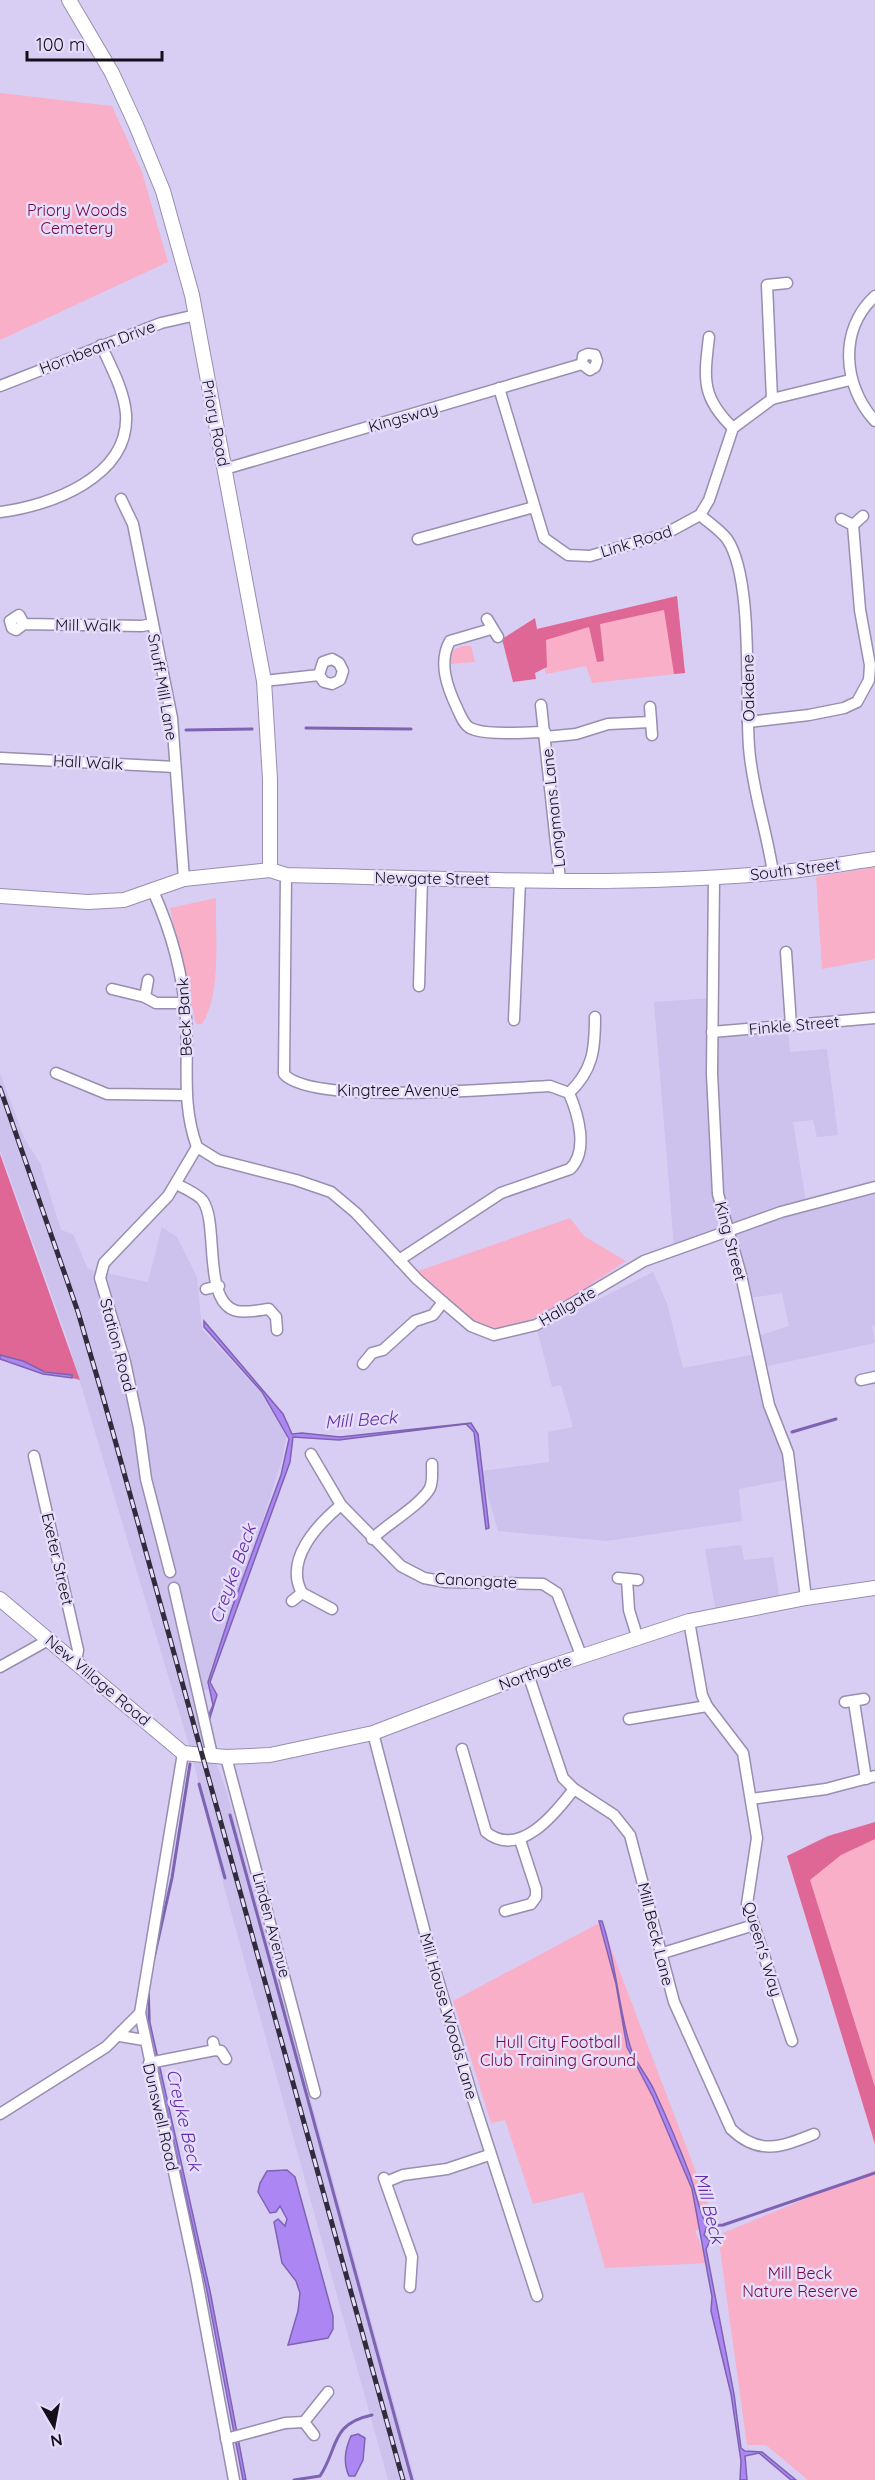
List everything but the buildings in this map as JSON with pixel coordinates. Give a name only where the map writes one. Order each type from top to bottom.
[{"type":"street","name":"Priory Road","points":[[69,0],[112,73],[141,136],[166,201],[196,315],[264,681],[270,778],[270,870]]},
{"type":"street","points":[[772,399],[767,285],[787,283]]},
{"type":"street","points":[[875,296],[864,306],[854,329],[849,354],[850,380],[859,400],[875,421]]},
{"type":"street","name":"Hornbeam Drive","points":[[0,386],[161,323],[196,315]]},
{"type":"street","points":[[710,334],[704,374],[716,411],[733,428]]},
{"type":"street","points":[[0,512],[21,509],[71,491],[99,474],[112,460],[123,442],[126,415],[119,385],[101,345]]},
{"type":"street","name":"Kingsway","points":[[225,469],[582,364]]},
{"type":"street","points":[[700,515],[709,500],[733,428],[772,399],[850,380]]},
{"type":"street","name":"Link Road","points":[[498,388],[544,538],[568,555],[590,556],[665,534],[700,515]]},
{"type":"street","name":"Snuff Mill Lane","points":[[121,499],[133,524],[172,718],[184,879]]},
{"type":"street","points":[[418,539],[534,507]]},
{"type":"street","name":"Oakdene","points":[[700,515],[726,537],[732,549],[740,579],[747,650],[748,722],[752,768],[773,873]]},
{"type":"street","points":[[748,722],[809,716],[844,708],[857,702],[869,680],[870,665],[860,610],[853,525],[862,516]]},
{"type":"street","points":[[841,519],[853,525]]},
{"type":"street","name":"Mill Walk","points":[[24,624],[142,626],[152,624]]},
{"type":"street","name":"Longmans Lane","points":[[492,628],[450,641],[445,650],[447,684],[463,721],[469,728],[497,732],[576,734],[608,724],[651,722]]},
{"type":"street","points":[[264,681],[319,675]]},
{"type":"street","name":"Longmans Lane","points":[[541,705],[560,880]]},
{"type":"street","points":[[650,707],[652,735]]},
{"type":"street","name":"Hall Walk","points":[[0,758],[175,767]]},
{"type":"street","name":"South Street","points":[[714,877],[773,873],[875,859]]},
{"type":"street","name":"Newgate Street","points":[[0,896],[88,902],[124,900],[184,879],[270,870],[286,875],[520,881],[714,877]]},
{"type":"street","name":"Kingtree Avenue","points":[[286,875],[284,1074],[291,1082],[347,1092],[550,1086],[569,1093]]},
{"type":"street","name":"King Street","points":[[714,877],[712,1032],[718,1194],[729,1231],[769,1405],[790,1463],[806,1598]]},
{"type":"street","points":[[419,986],[422,878]]},
{"type":"street","points":[[514,1020],[520,881]]},
{"type":"street","name":"Beck Bank","points":[[153,891],[170,928],[181,970],[186,1095],[189,1126],[196,1147]]},
{"type":"street","points":[[786,952],[791,1025]]},
{"type":"street","points":[[145,997],[148,980]]},
{"type":"street","points":[[112,989],[145,997],[156,1004],[184,1003]]},
{"type":"street","name":"Finkle Street","points":[[712,1032],[875,1018]]},
{"type":"street","points":[[399,1260],[501,1193],[570,1168],[578,1161],[580,1153],[576,1109],[569,1093],[584,1078],[592,1059],[598,1024]]},
{"type":"street","points":[[56,1073],[107,1094],[186,1095]]},
{"type":"street","name":"Hallgate","points":[[196,1147],[218,1160],[296,1180],[331,1192],[356,1213],[399,1260],[443,1302],[471,1326],[494,1335],[536,1325],[645,1261],[781,1212],[875,1187]]},
{"type":"street","name":"Station Road","points":[[170,1572],[146,1480],[139,1428],[125,1362],[100,1278],[104,1263],[163,1201],[176,1184],[196,1147]]},
{"type":"street","points":[[176,1184],[203,1200],[210,1216],[212,1260],[219,1286],[229,1307],[238,1312],[270,1309],[276,1317],[277,1330]]},
{"type":"street","points":[[206,1289],[219,1286]]},
{"type":"street","points":[[363,1364],[372,1353],[383,1350],[415,1321],[433,1315],[443,1302]]},
{"type":"street","points":[[363,1345],[372,1353]]},
{"type":"street","points":[[861,1380],[875,1377]]},
{"type":"street","name":"Canongate","points":[[311,1452],[341,1505],[401,1566],[424,1578],[446,1582],[543,1584],[557,1593],[581,1655]]},
{"type":"street","name":"Exeter Street","points":[[34,1456],[78,1650],[76,1662]]},
{"type":"street","points":[[372,1539],[388,1523],[417,1503],[431,1487],[434,1464]]},
{"type":"street","points":[[332,1609],[302,1593],[296,1577],[298,1563],[311,1532],[341,1505]]},
{"type":"street","points":[[628,1579],[628,1610],[637,1636]]},
{"type":"street","points":[[174,1588],[219,1756]]},
{"type":"street","name":"Northgate","points":[[183,1753],[219,1756],[270,1755],[373,1733],[528,1674],[637,1636],[689,1621],[806,1598],[875,1588]]},
{"type":"street","points":[[292,1601],[302,1593]]},
{"type":"street","name":"New Village Road","points":[[0,1599],[183,1753]]},
{"type":"street","name":"Queen's Way","points":[[689,1621],[702,1695],[707,1706],[743,1753],[757,1838],[746,1897],[792,2042]]},
{"type":"street","points":[[0,1667],[50,1639]]},
{"type":"street","name":"Mill Beck Lane","points":[[528,1674],[556,1763],[563,1778],[574,1789],[614,1815],[630,1835],[663,1953],[674,2002],[731,2129],[744,2142],[763,2147],[788,2144],[814,2133]]},
{"type":"street","points":[[751,1800],[826,1789],[871,1777],[854,1701]]},
{"type":"street","points":[[629,1720],[707,1706]]},
{"type":"street","name":"Mill House Woods Lane","points":[[373,1733],[431,1956],[489,2155],[537,2296]]},
{"type":"street","name":"Dunswell Road","points":[[183,1753],[140,2013],[144,2040],[154,2061],[196,2275],[232,2438],[234,2480]]},
{"type":"street","name":"Linden Avenue","points":[[219,1756],[315,2093]]},
{"type":"street","points":[[461,1756],[486,1832],[500,1840],[520,1840],[562,1804],[574,1789]]},
{"type":"street","points":[[512,1913],[531,1904],[536,1897],[536,1889],[520,1840]]},
{"type":"street","points":[[663,1953],[754,1925]]},
{"type":"street","points":[[0,2115],[120,2036],[140,2013]]},
{"type":"street","points":[[120,2036],[144,2040]]},
{"type":"street","points":[[154,2061],[214,2046],[221,2050],[226,2059]]},
{"type":"street","points":[[410,2287],[412,2257],[404,2249],[385,2180],[447,2169],[489,2155]]},
{"type":"street","points":[[232,2438],[285,2423],[304,2422],[328,2392]]},
{"type":"street","points":[[304,2422],[314,2435]]},
{"type":"shaded area","points":[[677,596],[685,673],[674,674],[664,610],[600,624],[604,661],[597,662],[589,627],[546,640],[547,667],[535,673],[536,679],[513,682],[502,639],[535,618],[537,629]]},
{"type":"shaded area","points":[[712,998],[714,1038],[788,1031],[790,1052],[827,1049],[838,1135],[817,1137],[813,1120],[793,1122],[806,1202],[845,1189],[875,1186],[875,1325],[872,1326],[875,1343],[763,1367],[790,1479],[739,1489],[742,1521],[607,1541],[498,1531],[481,1471],[549,1462],[548,1432],[573,1427],[561,1385],[552,1387],[537,1330],[653,1272],[667,1303],[683,1368],[761,1353],[758,1336],[789,1326],[782,1293],[750,1298],[730,1227],[674,1247],[654,1002]]},
{"type":"shaded area","points":[[0,1073],[24,1138],[40,1163],[61,1230],[73,1234],[88,1269],[148,1282],[162,1227],[177,1237],[197,1277],[202,1329],[289,1423],[282,1460],[208,1690],[191,1693],[226,1790],[415,2480],[388,2480],[226,1894],[191,1752],[66,1335],[0,1150]]},
{"type":"shaded area","points":[[0,1154],[80,1380],[0,1360]]},
{"type":"shaded area","points":[[204,1321],[283,1414],[292,1434],[340,1437],[471,1423],[478,1434],[489,1528],[486,1529],[474,1432],[466,1424],[339,1440],[293,1437],[290,1462],[210,1682],[217,1695],[209,1721],[207,1719],[213,1705],[208,1682],[232,1608],[281,1475],[289,1439],[262,1392],[204,1327]]},
{"type":"shaded area","points":[[0,1355],[23,1361],[45,1372],[72,1375],[72,1378],[43,1374],[0,1359]]},
{"type":"shaded area","points":[[741,1545],[744,1560],[773,1557],[781,1607],[717,1618],[705,1549]]},
{"type":"shaded area","points":[[875,1822],[875,1839],[841,1855],[810,1880],[875,2087],[875,2144],[787,1856],[828,1836]]},
{"type":"shaded area","points":[[599,1921],[602,1921],[607,1936],[632,2052],[651,2084],[668,2122],[690,2175],[700,2211],[707,2226],[704,2235],[710,2241],[706,2249],[734,2394],[741,2448],[745,2451],[762,2452],[796,2480],[791,2480],[759,2453],[745,2456],[747,2480],[740,2480],[741,2461],[731,2394],[711,2311],[712,2297],[692,2189],[653,2097],[627,2047],[616,1984]]},
{"type":"shaded area","points":[[149,1991],[150,2023],[210,2291],[246,2480],[243,2480],[207,2291],[148,2026]]},
{"type":"shaded area","points":[[287,2170],[295,2177],[333,2316],[333,2329],[328,2338],[288,2345],[298,2311],[300,2293],[296,2281],[282,2263],[274,2222],[278,2219],[285,2226],[287,2219],[280,2206],[276,2212],[270,2213],[258,2192],[267,2171]]},
{"type":"shaded area","points":[[358,2434],[365,2438],[363,2460],[355,2476],[349,2476],[345,2461],[346,2451],[351,2436]]},
{"type":"green space","name":"Priory Woods Cemetery","points":[[0,93],[112,106],[142,172],[168,262],[0,340]]},
{"type":"green space","points":[[677,596],[685,673],[592,683],[586,666],[546,674],[537,629]]},
{"type":"green space","points":[[462,646],[471,646],[475,662],[451,664],[451,651]]},
{"type":"green space","points":[[875,867],[875,959],[822,969],[816,877]]},
{"type":"green space","points":[[216,898],[215,980],[208,1011],[202,1024],[196,1024],[170,908]]},
{"type":"green space","points":[[570,1218],[584,1236],[626,1261],[561,1303],[524,1323],[493,1330],[484,1328],[452,1306],[418,1271]]},
{"type":"green space","points":[[875,1823],[875,2144],[787,1856]]},
{"type":"green space","name":"Hull City Football Club Training Ground","points":[[601,1922],[716,2225],[695,2231],[709,2263],[605,2268],[583,2192],[533,2204],[505,2120],[491,2123],[453,2001]]},
{"type":"green space","name":"Mill Beck Nature Reserve","points":[[875,2170],[875,2480],[808,2480],[766,2445],[747,2445],[718,2235]]},
{"type":"waterway","points":[[306,728],[411,729]]},
{"type":"waterway","points":[[186,730],[252,729]]},
{"type":"waterway","points":[[792,1432],[836,1419]]},
{"type":"waterway","name":"Creyke Beck","points":[[154,1958],[172,1878],[190,1764]]},
{"type":"waterway","points":[[199,1784],[225,1878]]},
{"type":"waterway","points":[[230,1815],[412,2480]]},
{"type":"waterway","name":"Mill Beck","points":[[707,2226],[723,2225],[875,2173]]},
{"type":"waterway","points":[[294,2480],[320,2476],[342,2431],[358,2419],[372,2415]]},
{"type":"railway","points":[[0,1088],[78,1312],[105,1404],[403,2480]]}]
